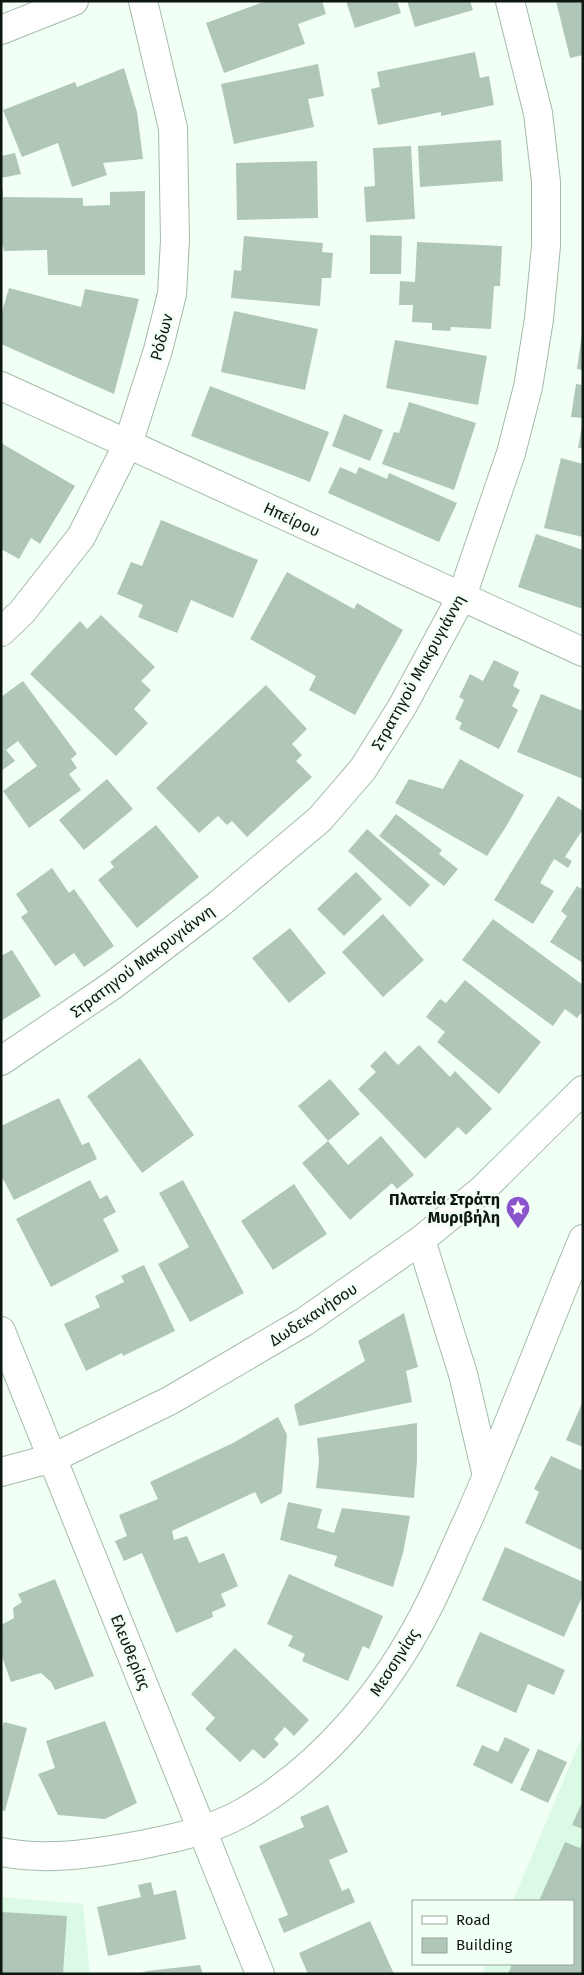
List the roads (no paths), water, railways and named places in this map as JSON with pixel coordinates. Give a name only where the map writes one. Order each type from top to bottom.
[{"type":"street","points":[[1,30],[74,1]]},
{"type":"street","name":"Ρόδων","points":[[1,632],[22,612],[81,537],[128,444],[158,350],[172,294],[175,240],[173,128],[143,1]]},
{"type":"street","name":"Στρατηγού Μακρυγιάννη","points":[[1,1061],[121,979],[219,904],[320,819],[363,769],[402,707],[462,596],[511,454],[528,387],[539,318],[546,246],[546,182],[538,113],[510,1]]},
{"type":"street","name":"Ηπείρου","points":[[1,386],[583,652]]},
{"type":"street","name":"Δωδεκανήσου","points":[[1,1472],[52,1458],[171,1400],[304,1322],[421,1240],[483,1189],[583,1090]]},
{"type":"street","name":"Μεσσηνίας","points":[[1,1852],[40,1856],[82,1855],[172,1839],[202,1829],[241,1814],[292,1780],[337,1737],[367,1702],[403,1652],[428,1608],[577,1271],[583,1239]]},
{"type":"street","points":[[421,1240],[463,1374],[487,1476]]},
{"type":"street","name":"Ελευθερίας","points":[[1,1331],[260,1974]]},
{"type":"place","name":"Πλατεία Στράτη Μυριβήλη","points":[[518,1229]]}]
